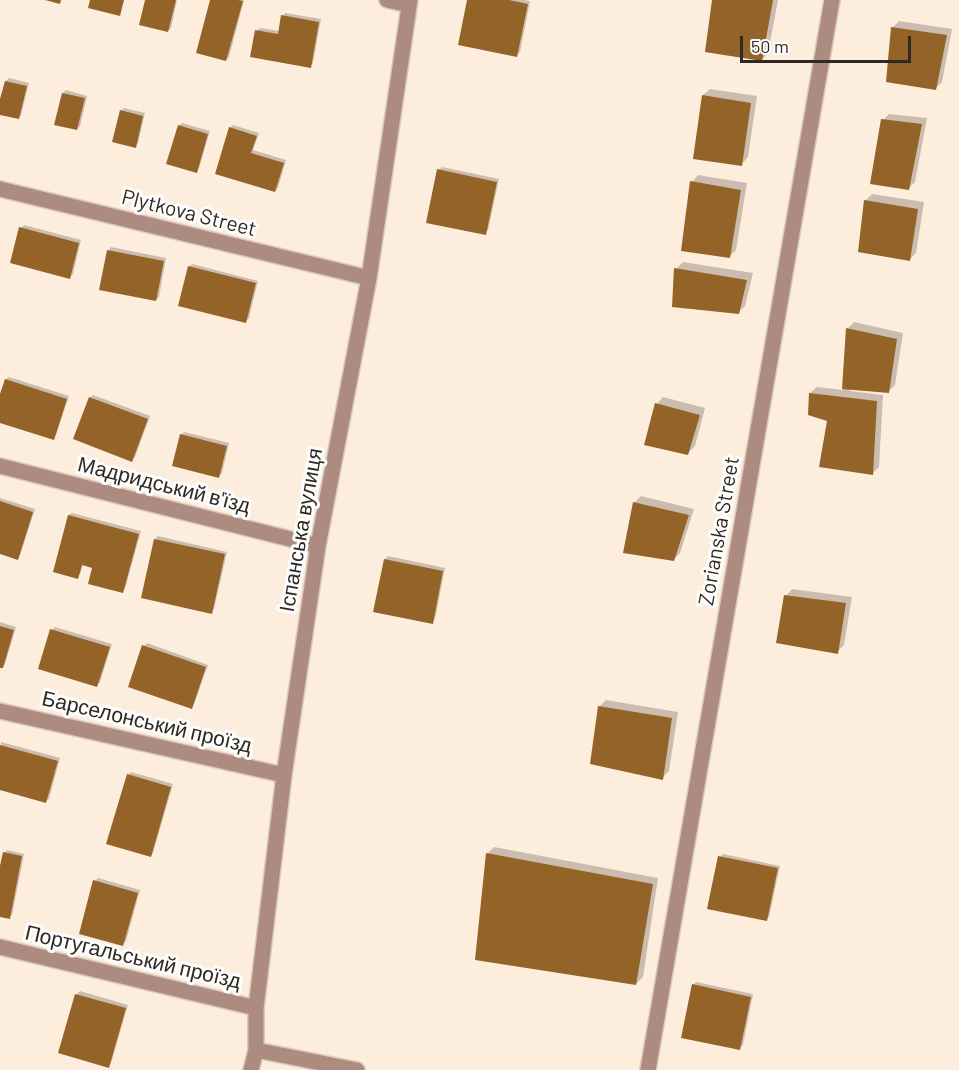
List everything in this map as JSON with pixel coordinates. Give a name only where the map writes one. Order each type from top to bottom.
[{"type":"street","points":[[387,0],[409,2]]},
{"type":"street","name":"Zorianska Street","points":[[648,1070],[832,0]]},
{"type":"street","name":"Іспанська вулиця","points":[[252,1070],[256,1050],[256,1008],[284,775],[318,546],[369,278],[409,2]]},
{"type":"street","name":"Plytkova Street","points":[[0,189],[369,278]]},
{"type":"street","name":"Мадридський в'їзд","points":[[0,466],[318,546]]},
{"type":"street","name":"Барселонський проїзд","points":[[0,711],[284,775]]},
{"type":"street","name":"Португальський проїзд","points":[[0,947],[256,1008]]},
{"type":"street","points":[[256,1050],[357,1070]]},
{"type":"building","points":[[45,0],[61,0],[60,4]]},
{"type":"building","points":[[90,0],[124,0],[120,16],[88,8]]},
{"type":"building","points":[[145,0],[176,0],[168,32],[139,25]]},
{"type":"building","points":[[210,0],[243,1],[226,61],[196,53]]},
{"type":"building","points":[[467,0],[509,0],[528,4],[517,57],[458,45]]},
{"type":"building","points":[[712,0],[773,0],[762,61],[705,52]]},
{"type":"building","points":[[281,15],[319,22],[311,68],[250,57],[255,30],[278,34]]},
{"type":"building","points":[[891,27],[947,35],[936,90],[886,82]]},
{"type":"building","points":[[5,81],[27,86],[19,119],[0,115],[0,99]]},
{"type":"building","points":[[62,93],[85,98],[77,130],[54,125]]},
{"type":"building","points":[[702,95],[751,103],[742,166],[693,159]]},
{"type":"building","points":[[120,110],[143,116],[136,148],[112,142]]},
{"type":"building","points":[[881,119],[922,124],[909,190],[870,184]]},
{"type":"building","points":[[178,125],[208,134],[197,173],[166,164]]},
{"type":"building","points":[[229,127],[257,136],[251,153],[284,163],[275,192],[215,174]]},
{"type":"building","points":[[437,169],[497,182],[486,235],[426,223]]},
{"type":"building","points":[[690,181],[741,190],[730,258],[681,251]]},
{"type":"building","points":[[864,200],[918,209],[910,261],[858,252]]},
{"type":"building","points":[[19,227],[79,243],[70,279],[10,263]]},
{"type":"building","points":[[107,250],[164,261],[156,301],[99,290]]},
{"type":"building","points":[[188,266],[256,283],[246,323],[178,306]]},
{"type":"building","points":[[674,268],[747,280],[739,314],[672,307]]},
{"type":"building","points":[[846,328],[897,339],[889,393],[842,389]]},
{"type":"building","points":[[5,379],[67,399],[54,440],[0,423],[0,394]]},
{"type":"building","points":[[809,393],[877,401],[873,475],[819,467],[827,421],[808,415]]},
{"type":"building","points":[[89,397],[148,419],[132,462],[73,439]]},
{"type":"building","points":[[655,403],[700,415],[688,455],[644,445]]},
{"type":"building","points":[[180,434],[227,446],[219,478],[172,466]]},
{"type":"building","points":[[0,501],[33,512],[18,560],[0,554]]},
{"type":"building","points":[[633,502],[689,515],[674,561],[623,553]]},
{"type":"building","points":[[68,515],[139,534],[123,593],[88,584],[92,568],[82,565],[78,579],[53,572]]},
{"type":"building","points":[[154,539],[225,554],[212,614],[141,598]]},
{"type":"building","points":[[384,559],[443,571],[433,624],[373,612]]},
{"type":"building","points":[[784,595],[846,603],[838,654],[776,643]]},
{"type":"building","points":[[0,626],[14,630],[3,668],[0,668]]},
{"type":"building","points":[[50,629],[110,647],[97,687],[38,669]]},
{"type":"building","points":[[142,645],[206,667],[192,709],[128,687]]},
{"type":"building","points":[[598,706],[672,718],[663,780],[590,764]]},
{"type":"building","points":[[0,745],[58,761],[46,803],[0,790]]},
{"type":"building","points":[[127,774],[171,787],[151,857],[106,844]]},
{"type":"building","points":[[3,852],[22,856],[10,919],[0,917],[0,866]]},
{"type":"building","points":[[486,853],[653,884],[636,985],[475,960]]},
{"type":"building","points":[[718,856],[778,868],[767,921],[707,909]]},
{"type":"building","points":[[93,880],[138,893],[123,946],[79,934]]},
{"type":"building","points":[[692,984],[751,997],[740,1050],[681,1038]]},
{"type":"building","points":[[75,994],[126,1008],[109,1068],[58,1053]]}]
